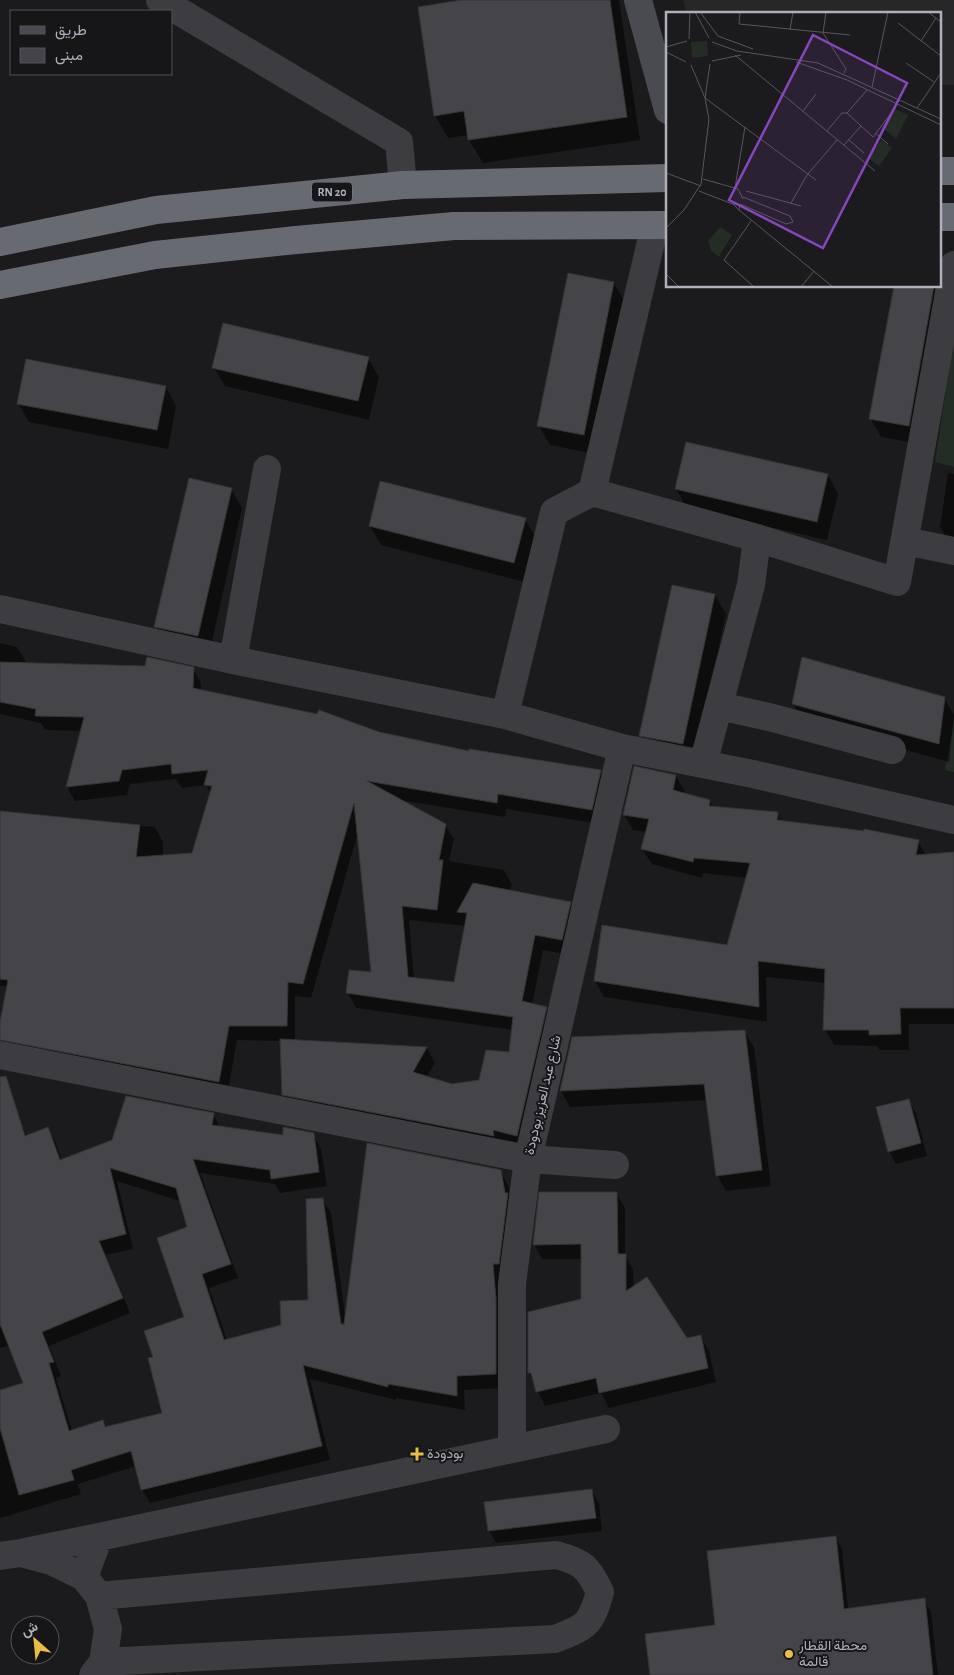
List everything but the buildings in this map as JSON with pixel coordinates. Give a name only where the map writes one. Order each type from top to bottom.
[{"type":"highway","name":"RN 20","points":[[0,242],[156,210],[403,185],[666,178]]},
{"type":"highway","points":[[0,285],[155,255],[306,239],[454,226],[661,225]]},
{"type":"street","points":[[160,0],[399,142],[403,185]]},
{"type":"street","points":[[638,0],[666,103]]},
{"type":"street","points":[[592,492],[661,225]]},
{"type":"street","points":[[505,715],[554,512],[592,492],[757,538],[897,582],[954,265]]},
{"type":"street","points":[[233,660],[267,469]]},
{"type":"street","points":[[703,764],[751,585],[757,538]]},
{"type":"street","points":[[905,541],[954,552]]},
{"type":"street","points":[[0,609],[233,660],[505,715],[622,748],[753,774],[954,820]]},
{"type":"street","points":[[719,706],[892,750]]},
{"type":"street","name":"شارع عبد العزيز بودودة","points":[[512,1448],[512,1284],[528,1158],[622,748]]},
{"type":"street","points":[[0,1055],[528,1158],[615,1165]]},
{"type":"street","points":[[10,1554],[99,1537],[606,1429]]},
{"type":"street","points":[[10,1554],[51,1561],[91,1587],[556,1555],[576,1560],[592,1574],[600,1592],[594,1614],[579,1630],[555,1638],[101,1671],[108,1629],[91,1587],[99,1537]]},
{"type":"shaded area","points":[[683,0],[954,0],[954,85],[942,85],[942,12],[686,12]]},
{"type":"shaded area","points":[[954,337],[954,467],[935,462]]},
{"type":"shaded area","points":[[954,722],[954,772],[945,770]]},
{"type":"place","name":"بودودة","points":[[417,1454]]},
{"type":"place","name":"محطة القطار قالمة","points":[[789,1654]]}]
